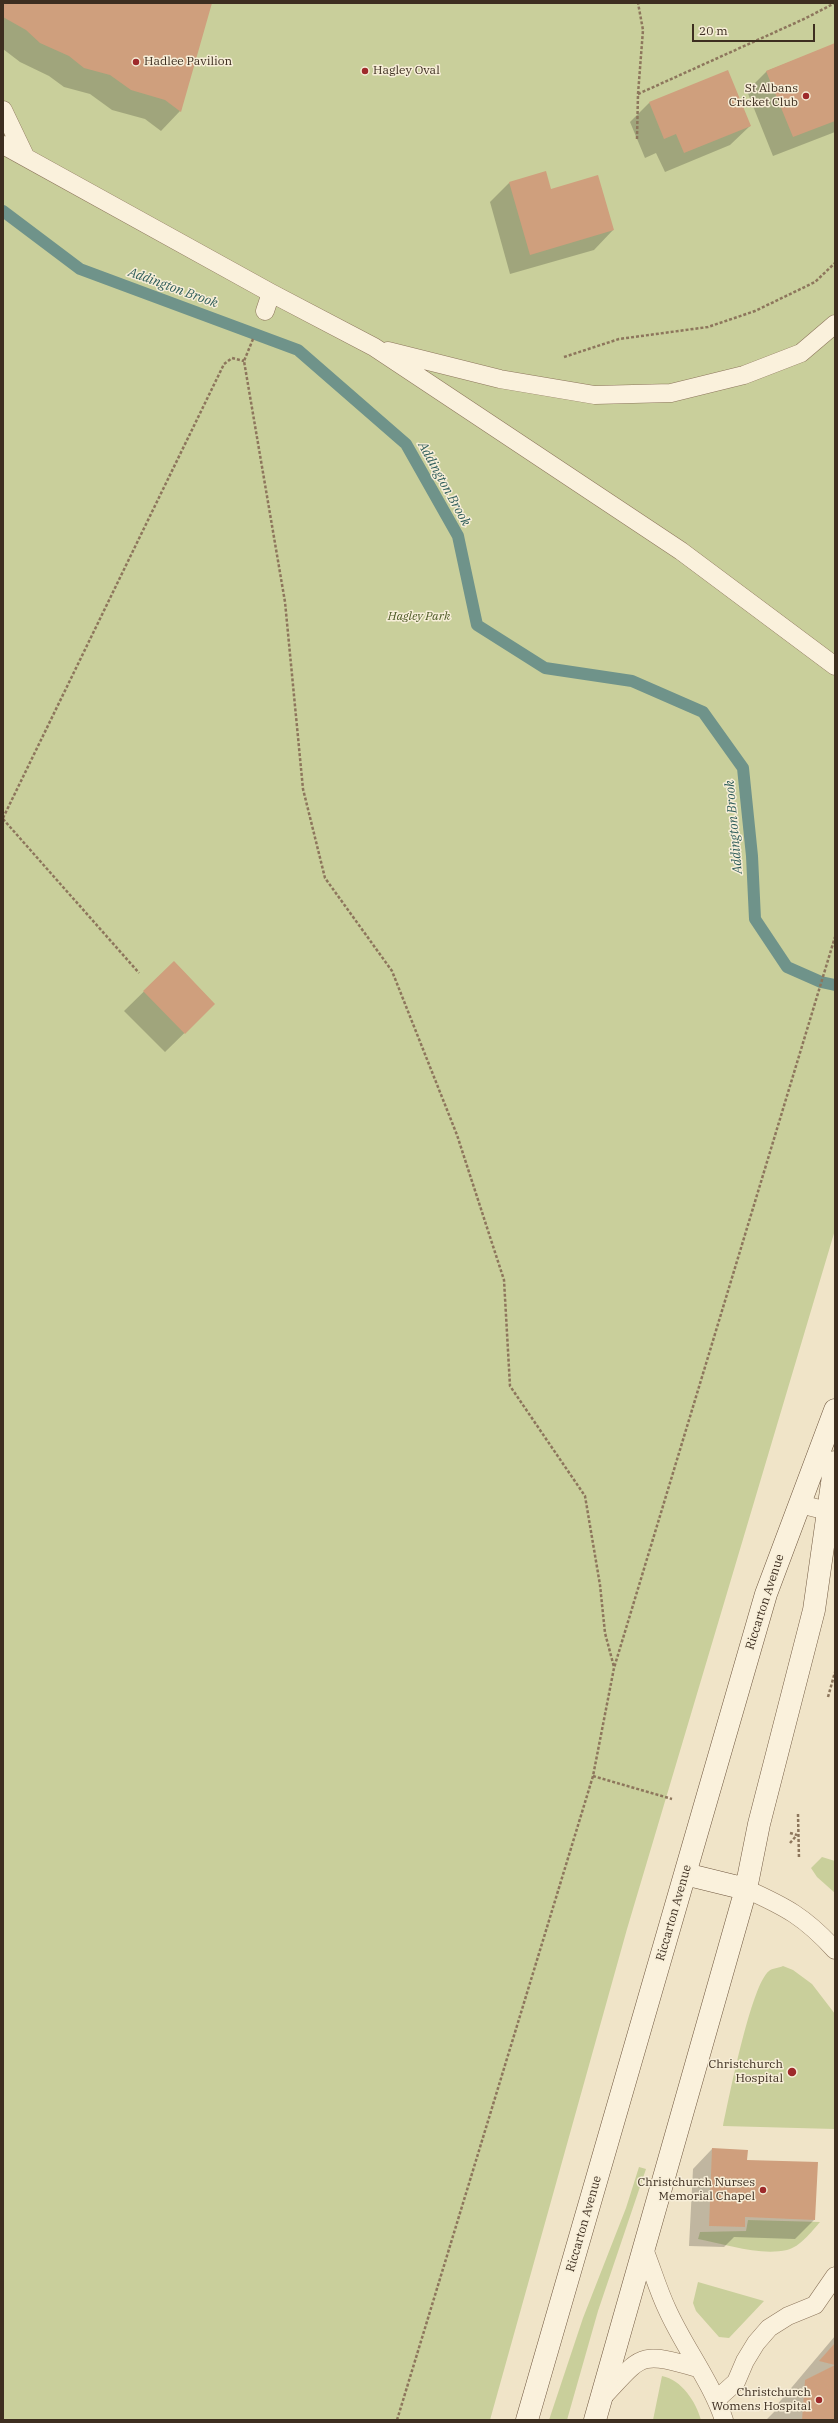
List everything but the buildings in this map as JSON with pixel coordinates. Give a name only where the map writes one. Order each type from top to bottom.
[{"type":"main road","name":"Riccarton Avenue","points":[[527,2420],[766,1594],[835,1410]]},
{"type":"main road","points":[[595,2420],[746,1890],[759,1824],[814,1610],[831,1512],[835,1462]]},
{"type":"main road","points":[[685,1874],[746,1890]]},
{"type":"lane","points":[[3,110],[25,156]]},
{"type":"lane","points":[[3,145],[270,293],[374,347],[681,551],[835,666]]},
{"type":"lane","points":[[265,310],[270,293]]},
{"type":"lane","points":[[374,347],[506,381],[595,395],[671,393],[744,375],[801,353],[835,324]]},
{"type":"lane","points":[[800,1504],[831,1512]]},
{"type":"lane","points":[[746,1890],[787,1907],[816,1928],[835,1950]]},
{"type":"lane","points":[[644,2249],[666,2309],[697,2368],[717,2399],[724,2420]]},
{"type":"lane","points":[[717,2399],[736,2382],[745,2361],[756,2343],[769,2328],[788,2316],[815,2305],[835,2276]]},
{"type":"lane","points":[[601,2399],[633,2366],[645,2358],[663,2358],[697,2368]]},
{"type":"path","points":[[637,139],[638,94],[643,30],[638,3]]},
{"type":"path","points":[[638,94],[804,19],[835,3]]},
{"type":"path","points":[[559,359],[619,339],[708,327],[755,311],[815,282],[835,264]]},
{"type":"path","points":[[139,973],[3,819],[224,364],[232,358],[244,361],[284,602],[303,789],[324,878],[392,971],[457,1136],[504,1280],[510,1386],[585,1496],[600,1585],[605,1633],[614,1668]]},
{"type":"path","points":[[397,2420],[593,1776],[614,1668],[813,1015],[835,937]]},
{"type":"path","points":[[593,1776],[674,1800]]},
{"type":"path","points":[[798,1835],[799,1859]]},
{"type":"green space","name":"Hagley Park","points":[[3,3],[835,3],[835,1230],[627,1929],[490,2420],[3,2420]]},
{"type":"green space","points":[[822,1857],[835,1861],[835,1893],[817,1877],[811,1868]]},
{"type":"green space","points":[[783,1966],[793,1970],[812,1984],[835,2014],[835,2129],[723,2126],[735,2068],[755,1997],[762,1981],[769,1971]]},
{"type":"green space","points":[[639,2167],[646,2169],[598,2311],[567,2420],[549,2420],[583,2318],[626,2208]]},
{"type":"green space","points":[[748,2220],[820,2222],[797,2246],[787,2250],[765,2252],[698,2239],[700,2232],[746,2231]]},
{"type":"green space","points":[[698,2282],[764,2301],[729,2338],[719,2337],[696,2311],[693,2303]]},
{"type":"green space","points":[[662,2376],[669,2378],[682,2387],[692,2399],[701,2420],[653,2420]]},
{"type":"waterway","name":"Addington Brook","points":[[3,211],[80,269],[298,350],[406,444],[458,536],[477,625],[545,668],[632,681],[703,712],[743,768],[752,856],[755,919],[787,967],[821,982],[835,985]]},
{"type":"place","name":"Hadlee Pavilion","points":[[136,62]]},
{"type":"place","name":"Hagley Oval","points":[[365,71]]},
{"type":"place","name":"St Albans Cricket Club","points":[[806,96]]},
{"type":"place","name":"Christchurch Hospital","points":[[792,2072]]},
{"type":"place","name":"Christchurch Nurses Memorial Chapel","points":[[763,2190]]},
{"type":"place","name":"Christchurch Womens Hospital","points":[[819,2400]]}]
